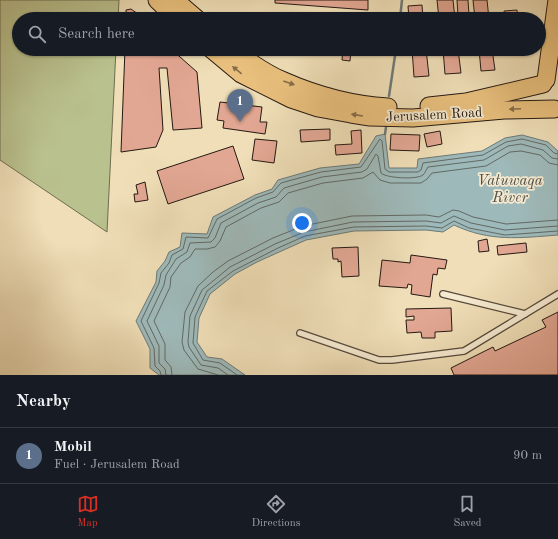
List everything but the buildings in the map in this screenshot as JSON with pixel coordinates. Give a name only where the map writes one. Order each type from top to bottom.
[{"type":"main road","points":[[157,0],[170,12]]},
{"type":"main road","points":[[176,0],[189,12]]},
{"type":"main road","points":[[557,11],[549,80],[541,89],[544,104],[557,109]]},
{"type":"main road","name":"Jerusalem Road","points":[[219,56],[241,74],[291,99],[318,108],[370,117],[412,118],[504,110],[557,109]]},
{"type":"main road","name":"Jerusalem Road","points":[[242,56],[283,81],[341,99],[373,106],[405,108],[466,102],[549,80]]},
{"type":"lane","points":[[443,294],[525,314]]},
{"type":"lane","points":[[300,333],[379,360],[392,360],[464,351],[558,294]]},
{"type":"green space","points":[[0,0],[119,0],[118,12],[12,12],[12,56],[116,56],[107,232],[0,160]]},
{"type":"water","name":"Vatuwaqa River","points":[[385,134],[389,168],[417,168],[418,159],[482,151],[505,138],[522,135],[548,142],[558,151],[558,235],[505,238],[480,234],[454,225],[443,232],[426,230],[354,231],[306,240],[257,262],[235,274],[210,294],[199,318],[197,342],[207,357],[222,359],[245,375],[159,375],[150,368],[150,349],[136,321],[156,282],[157,271],[165,261],[169,252],[180,247],[182,233],[207,234],[213,217],[255,195],[272,189],[278,180],[320,168],[359,164],[376,136]]},
{"type":"waterway","points":[[401,12],[402,0]]},
{"type":"waterway","points":[[389,96],[395,56]]},
{"type":"waterway","points":[[385,134],[386,127]]},
{"type":"place","name":"Mobil","points":[[240,122]]}]
